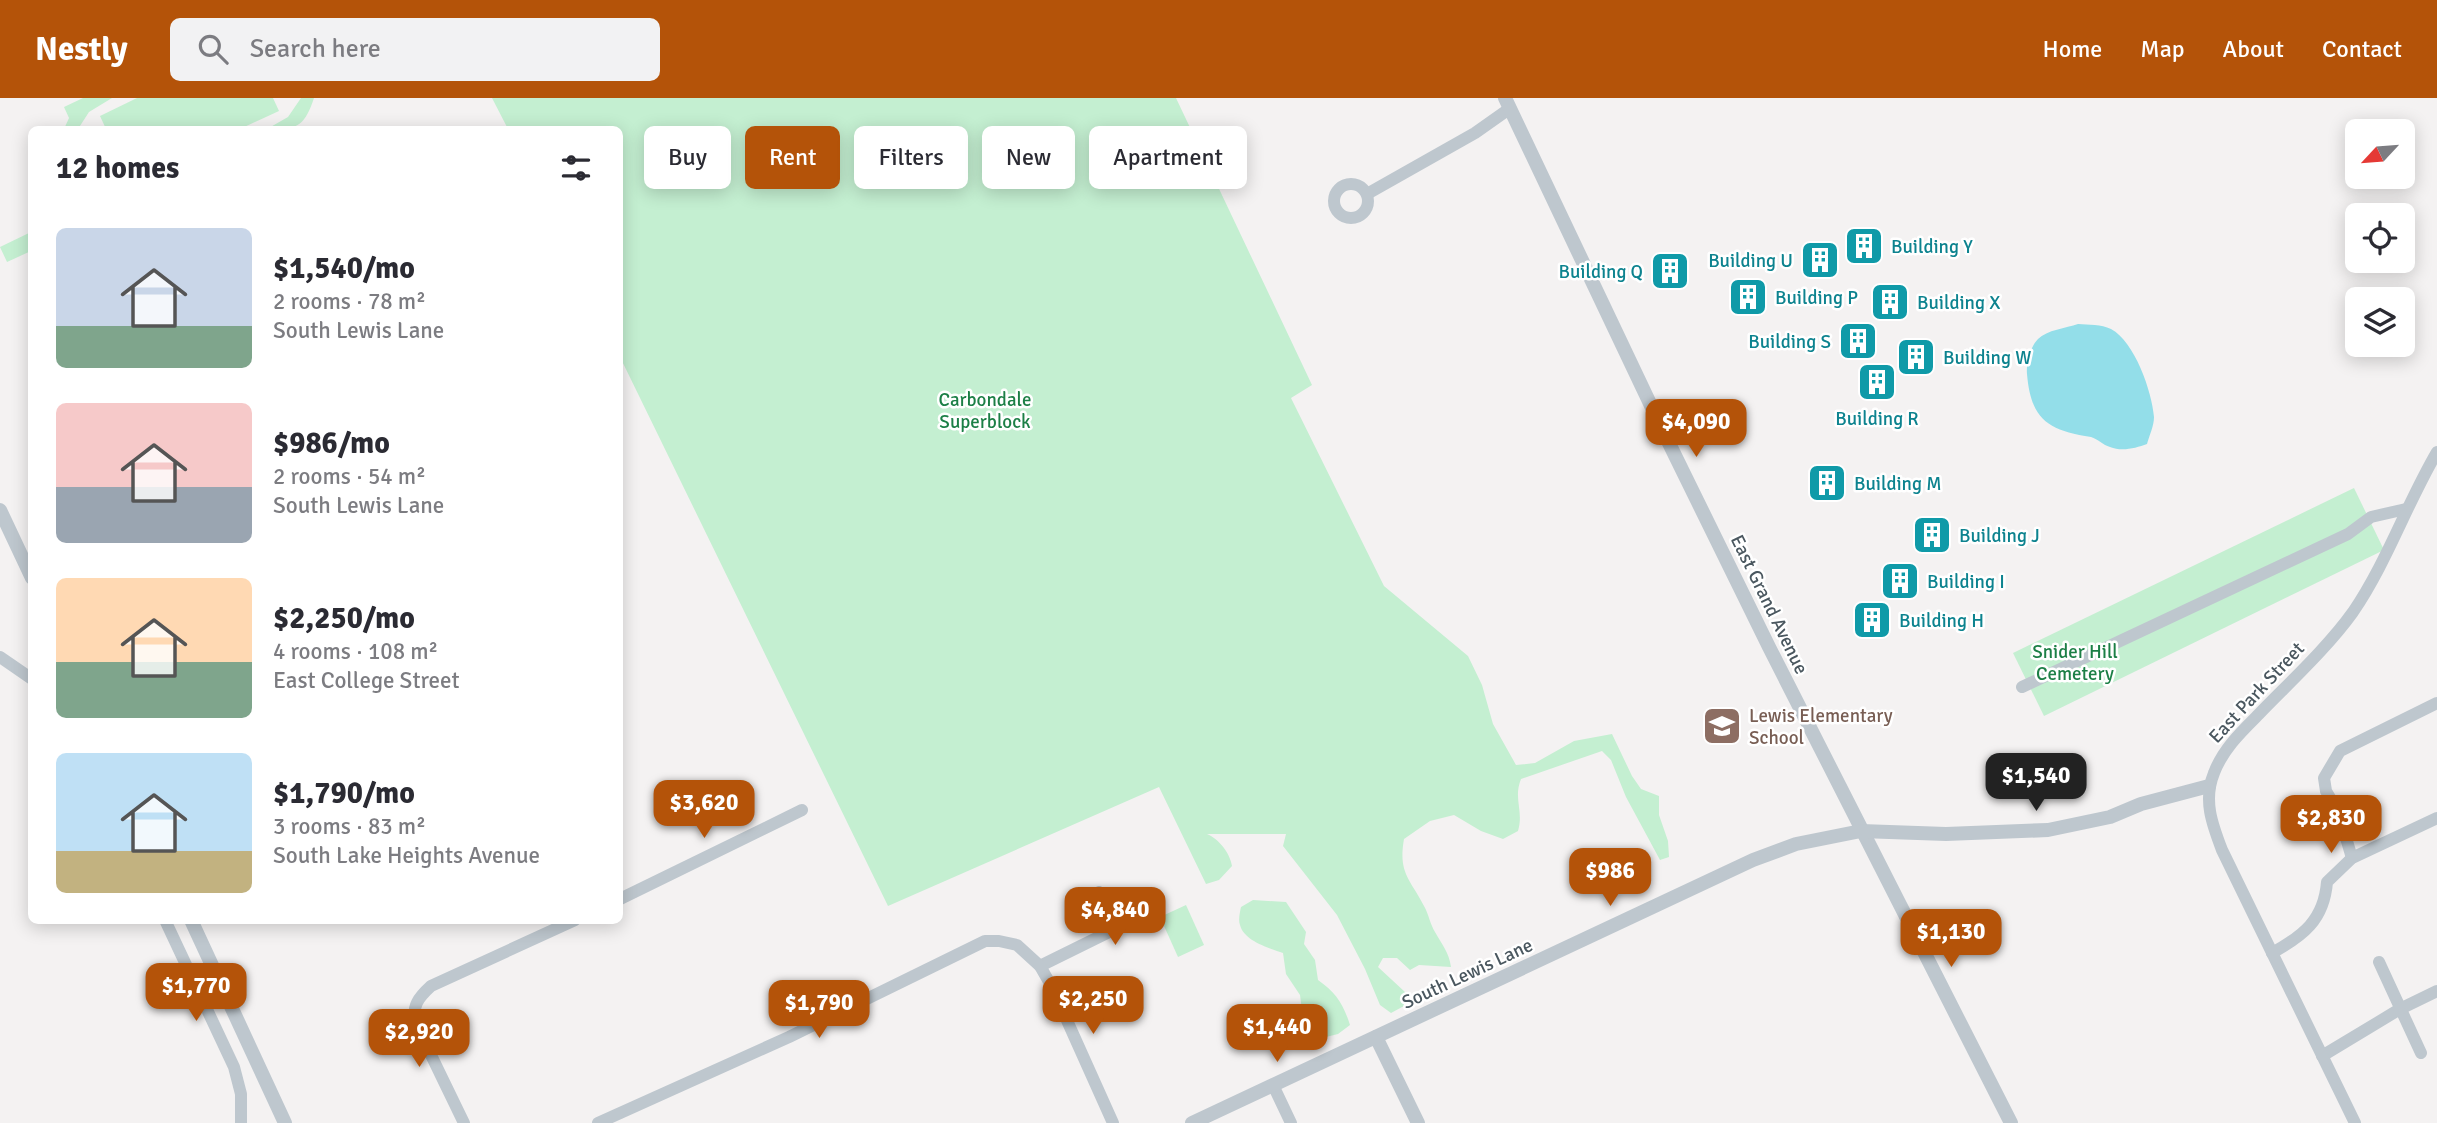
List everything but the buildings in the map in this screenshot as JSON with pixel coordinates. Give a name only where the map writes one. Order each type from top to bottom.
[{"type":"street","points":[[1367,194],[1475,133],[1507,104]]},
{"type":"street","name":"East Grand Avenue","points":[[1507,104],[1664,433],[1861,831],[2011,1123]]},
{"type":"street","name":"East Park Street","points":[[2209,786],[2231,743],[2330,641],[2352,614],[2382,566],[2406,509],[2437,452]]},
{"type":"street","points":[[2022,687],[2328,544],[2348,534],[2371,517],[2406,509]]},
{"type":"street","points":[[0,510],[28,570]]},
{"type":"street","points":[[0,657],[28,677]]},
{"type":"street","points":[[2352,858],[2338,811],[2326,790],[2324,778],[2340,751],[2437,703]]},
{"type":"street","points":[[2209,786],[2208,804],[2213,827],[2355,1123]]},
{"type":"street","name":"South Lewis Lane","points":[[1192,1123],[1753,860],[1796,844],[1861,831],[1946,834],[2048,830],[2110,817],[2141,804],[2209,786]]},
{"type":"street","points":[[623,898],[802,810]]},
{"type":"street","points":[[2272,953],[2299,938],[2313,922],[2326,901],[2327,882],[2352,858],[2437,818]]},
{"type":"street","points":[[1040,966],[1117,928],[1099,892]]},
{"type":"street","points":[[167,924],[234,1067],[241,1094],[241,1123]]},
{"type":"street","points":[[193,924],[285,1123]]},
{"type":"street","points":[[464,1123],[416,1024],[414,1007],[420,996],[431,986],[566,924]]},
{"type":"street","points":[[598,1123],[789,1037],[985,942],[999,941],[1017,945],[1040,966],[1113,1123]]},
{"type":"street","points":[[2379,962],[2421,1053]]},
{"type":"street","points":[[2322,1056],[2400,1009],[2437,991]]},
{"type":"street","points":[[1376,1037],[1418,1123]]},
{"type":"street","points":[[1273,1085],[1291,1123]]},
{"type":"green space","points":[[83,98],[112,98],[89,112],[80,126],[65,126],[69,118],[64,107]]},
{"type":"green space","points":[[137,98],[273,98],[279,111],[246,126],[105,126],[100,116]]},
{"type":"green space","points":[[301,98],[314,98],[307,116],[298,125],[272,126],[288,117]]},
{"type":"green space","name":"Carbondale Superblock","points":[[492,98],[1176,98],[1189,126],[1089,126],[1089,189],[1219,189],[1312,385],[1291,398],[1384,586],[1468,656],[1482,685],[1493,724],[1516,765],[1535,763],[1574,741],[1612,734],[1641,789],[1659,796],[1659,815],[1668,841],[1669,857],[1660,860],[1626,797],[1611,760],[1602,751],[1521,779],[1518,793],[1518,831],[1503,839],[1481,831],[1454,815],[1430,821],[1404,839],[1404,868],[1447,953],[1451,967],[1419,965],[1410,970],[1397,958],[1383,958],[1378,967],[1405,992],[1404,1006],[1391,1013],[1380,1005],[1337,915],[1283,846],[1286,834],[1207,834],[1223,847],[1232,866],[1219,880],[1206,884],[1159,787],[888,906],[623,363],[623,126],[506,126]]},
{"type":"green space","points":[[28,233],[28,252],[7,262],[0,247]]},
{"type":"green space","name":"Snider Hill Cemetery","points":[[2354,488],[2384,550],[2044,716],[2013,653]]},
{"type":"green space","points":[[1253,900],[1286,902],[1306,932],[1304,944],[1315,960],[1318,980],[1338,999],[1350,1025],[1338,1034],[1322,1038],[1310,1032],[1303,1018],[1300,995],[1286,974],[1283,953],[1258,943],[1242,931],[1239,921],[1241,907]]},
{"type":"green space","points":[[1186,905],[1204,945],[1178,957],[1160,917]]},
{"type":"water","points":[[2078,324],[2099,325],[2111,329],[2120,335],[2135,356],[2153,407],[2154,420],[2147,444],[2129,449],[2107,446],[2091,437],[2063,431],[2044,420],[2038,412],[2029,390],[2027,374],[2033,346],[2046,333]]},
{"type":"place","name":"Building Y","points":[[1864,246]]},
{"type":"place","name":"Building U","points":[[1820,260]]},
{"type":"place","name":"Building Q","points":[[1670,271]]},
{"type":"place","name":"Building P","points":[[1748,297]]},
{"type":"place","name":"Building X","points":[[1890,302]]},
{"type":"place","name":"Building S","points":[[1858,341]]},
{"type":"place","name":"Building W","points":[[1916,357]]},
{"type":"place","name":"Building R","points":[[1877,382]]},
{"type":"place","name":"Building M","points":[[1827,483]]},
{"type":"place","name":"Building J","points":[[1932,535]]},
{"type":"place","name":"Building I","points":[[1900,581]]},
{"type":"place","name":"Building H","points":[[1872,620]]},
{"type":"place","name":"Lewis Elementary School","points":[[1722,726]]}]
